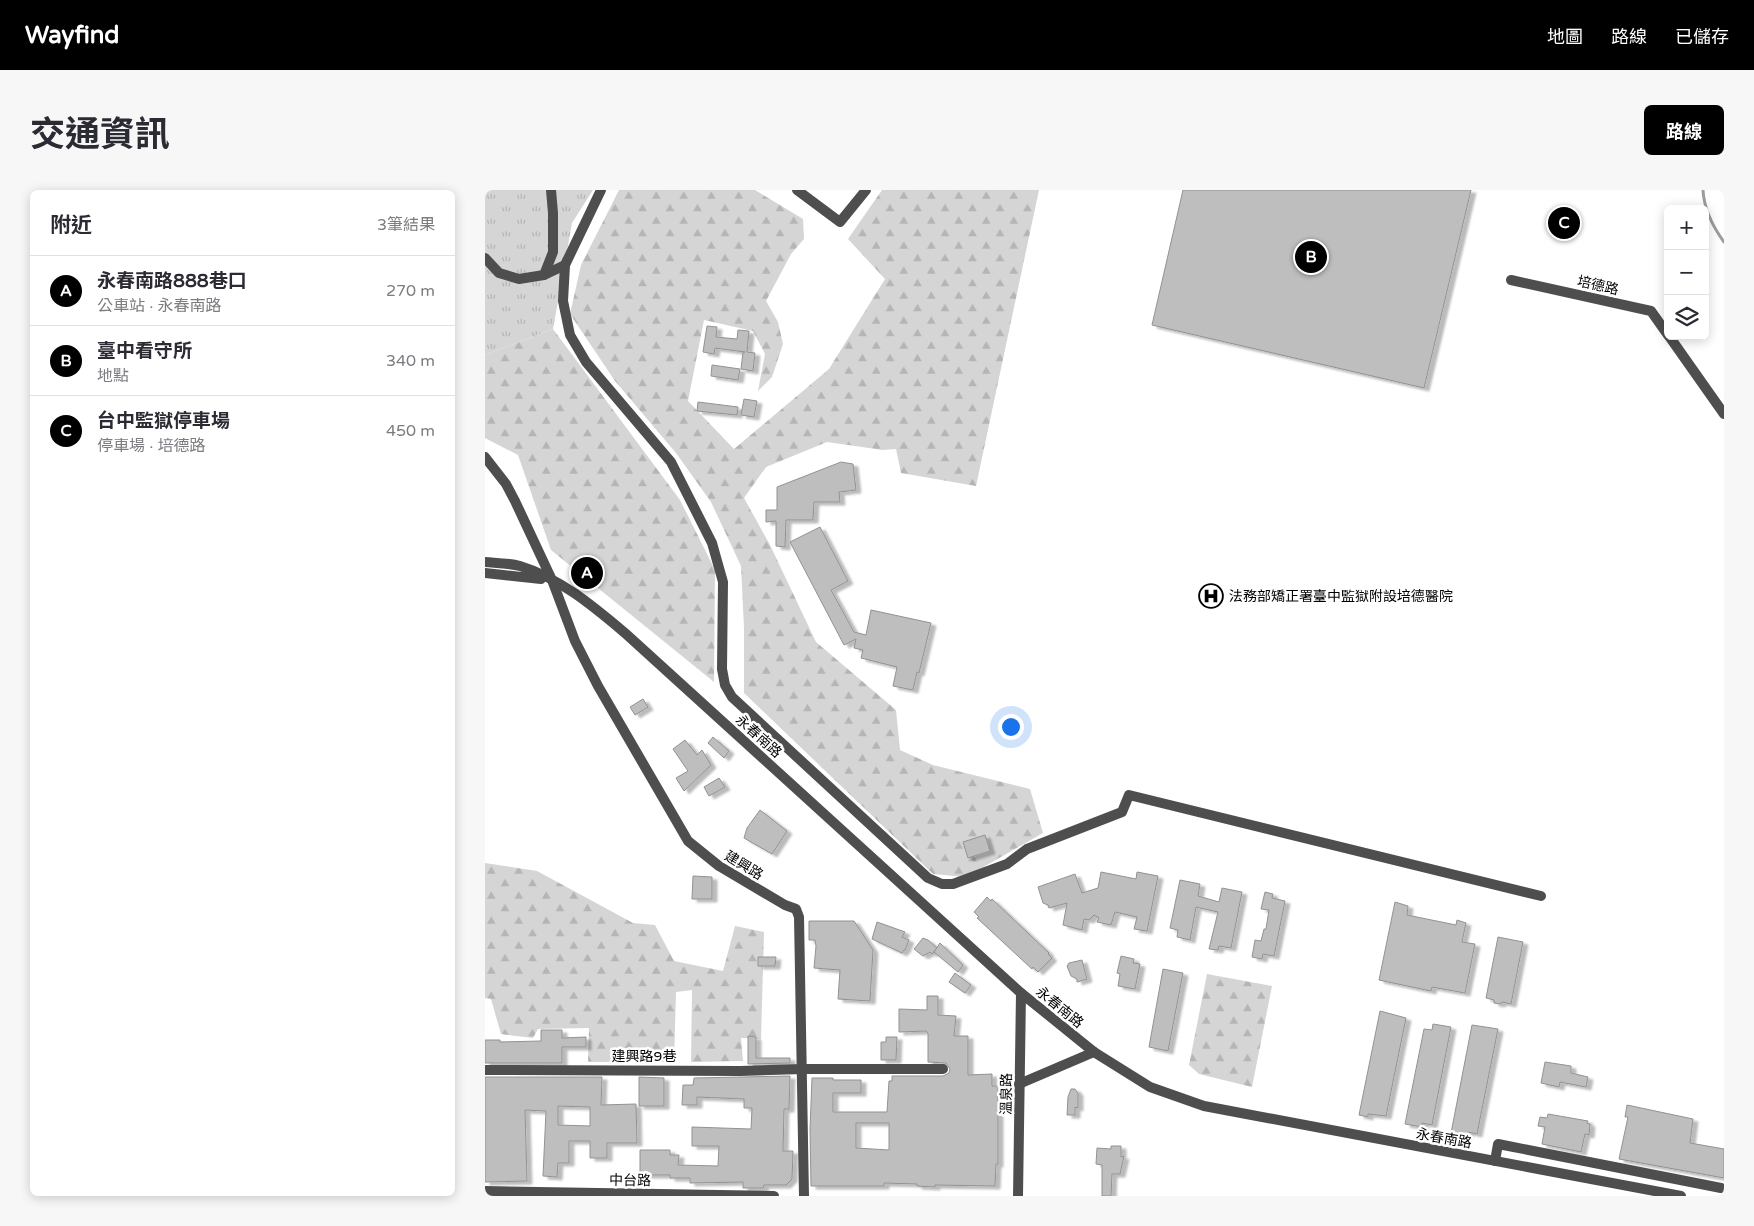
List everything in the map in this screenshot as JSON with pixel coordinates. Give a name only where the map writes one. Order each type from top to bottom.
[{"type":"street","points":[[544,276],[553,252],[551,190]]},
{"type":"street","points":[[601,190],[565,265],[563,301],[569,335],[585,362],[671,462],[712,543],[723,582],[722,669],[725,685],[731,697],[928,878],[942,884],[953,884],[1007,864],[1027,849],[1122,812],[1129,795],[1541,896]]},
{"type":"street","points":[[797,190],[840,222],[866,190]]},
{"type":"street","points":[[485,258],[499,273],[519,279],[544,276],[565,265]]},
{"type":"street","name":"培德路","points":[[1511,280],[1651,311],[1664,330]]},
{"type":"street","name":"培德路","points":[[1671,340],[1724,414]]},
{"type":"street","points":[[485,458],[506,484],[552,580]]},
{"type":"street","name":"永春南路","points":[[485,562],[519,566],[552,580],[588,603],[625,633],[1021,993],[1094,1052],[1150,1087],[1205,1106],[1681,1196]]},
{"type":"street","name":"永春南路","points":[[485,573],[552,580]]},
{"type":"street","name":"建興路","points":[[552,580],[575,642],[598,686],[688,841],[719,866],[785,905],[796,909],[799,917],[804,1196]]},
{"type":"street","name":"溫泉路","points":[[1018,1196],[1021,993]]},
{"type":"street","points":[[1019,1084],[1094,1052]]},
{"type":"street","name":"建興路9巷","points":[[485,1070],[740,1071],[943,1069]]},
{"type":"street","points":[[1495,1161],[1498,1144],[1721,1188]]},
{"type":"street","name":"中台路","points":[[485,1191],[775,1196]]},
{"type":"green space","points":[[485,190],[593,190],[572,223],[553,329],[485,355]]},
{"type":"green space","points":[[619,190],[755,190],[803,219],[804,239],[791,254],[766,301],[778,322],[783,344],[772,377],[758,391],[765,354],[753,331],[704,320],[688,401],[734,449],[829,369],[885,279],[848,239],[882,190],[1039,190],[976,486],[901,473],[896,449],[883,450],[827,442],[766,467],[744,498],[770,545],[816,642],[896,710],[900,750],[933,765],[1030,789],[1043,833],[966,877],[933,874],[744,693],[744,628],[741,566],[711,502],[676,453],[615,381],[570,314],[581,265]]},
{"type":"green space","points":[[553,329],[680,500],[715,570],[714,682],[551,550],[518,455],[485,438],[485,355]]},
{"type":"green space","points":[[485,863],[537,871],[633,923],[655,925],[674,961],[723,971],[735,926],[764,932],[761,1039],[741,1038],[743,1061],[691,1062],[692,990],[676,992],[674,1062],[588,1062],[589,1028],[538,1029],[533,1038],[501,1034],[491,999],[485,998]]},
{"type":"green space","points":[[1207,974],[1272,986],[1252,1087],[1199,1074],[1189,1065]]},
{"type":"building","points":[[1183,190],[1471,190],[1424,388],[1152,325]]},
{"type":"building","points":[[707,326],[717,327],[716,337],[737,339],[738,330],[749,331],[747,352],[755,353],[753,371],[741,369],[743,352],[745,352],[715,348],[714,354],[703,352]]},
{"type":"building","points":[[712,365],[740,369],[738,380],[711,376]]},
{"type":"building","points":[[744,399],[757,401],[754,417],[741,415]]},
{"type":"building","points":[[698,402],[738,407],[737,415],[697,411]]},
{"type":"building","points":[[841,462],[853,464],[856,490],[839,492],[840,502],[814,502],[813,520],[786,520],[785,547],[776,546],[776,521],[766,522],[766,510],[777,510],[777,487]]},
{"type":"building","points":[[820,527],[848,581],[831,590],[854,632],[866,635],[871,610],[931,623],[913,690],[893,686],[897,667],[861,658],[863,650],[854,648],[856,639],[844,645],[790,542]]},
{"type":"building","points":[[643,699],[648,707],[635,715],[630,707]]},
{"type":"building","points":[[713,737],[729,751],[724,758],[708,743]]},
{"type":"building","points":[[685,740],[697,755],[702,750],[711,765],[684,791],[676,778],[688,771],[673,749]]},
{"type":"building","points":[[719,778],[725,787],[709,796],[704,787]]},
{"type":"building","points":[[760,810],[787,831],[772,854],[744,838],[747,828]]},
{"type":"building","points":[[985,835],[990,851],[968,858],[963,842]]},
{"type":"building","points":[[1101,872],[1136,879],[1137,872],[1158,876],[1147,931],[1134,929],[1137,917],[1115,912],[1111,925],[1097,922],[1099,918],[1094,915],[1089,920],[1084,919],[1082,930],[1063,925],[1067,903],[1049,908],[1048,905],[1043,903],[1038,887],[1075,874],[1082,893],[1098,888]]},
{"type":"building","points":[[693,876],[712,877],[712,899],[692,899]]},
{"type":"building","points":[[1180,880],[1200,884],[1198,896],[1219,902],[1222,888],[1242,892],[1231,948],[1219,946],[1218,950],[1209,949],[1218,912],[1196,907],[1190,940],[1177,937],[1178,930],[1170,928]]},
{"type":"building","points":[[1265,892],[1273,894],[1272,898],[1285,901],[1274,956],[1263,954],[1262,959],[1252,957],[1255,940],[1261,941],[1264,929],[1266,929],[1269,910],[1261,909]]},
{"type":"building","points":[[987,897],[991,901],[992,899],[1049,953],[1052,958],[1038,972],[1033,967],[1032,969],[977,918],[979,917],[974,912]]},
{"type":"building","points":[[1395,902],[1408,906],[1407,915],[1456,925],[1457,920],[1466,923],[1462,942],[1475,944],[1465,993],[1432,987],[1431,991],[1379,980]]},
{"type":"building","points":[[809,921],[854,921],[873,950],[870,1001],[838,999],[840,970],[814,968],[816,946],[815,940],[809,940]]},
{"type":"building","points":[[877,922],[905,932],[902,937],[909,940],[902,953],[872,939]]},
{"type":"building","points":[[1498,937],[1523,942],[1511,1004],[1494,1003],[1494,1000],[1486,998]]},
{"type":"building","points":[[923,938],[937,948],[932,954],[930,952],[923,956],[914,949]]},
{"type":"building","points":[[940,943],[963,965],[958,972],[934,952]]},
{"type":"building","points":[[1121,956],[1134,959],[1133,963],[1140,964],[1135,989],[1118,986],[1120,974],[1117,973]]},
{"type":"building","points":[[758,957],[776,957],[775,966],[758,966]]},
{"type":"building","points":[[1082,960],[1087,979],[1077,982],[1077,979],[1071,976],[1067,966],[1069,963]]},
{"type":"building","points":[[1163,969],[1183,973],[1168,1051],[1149,1047]]},
{"type":"building","points":[[955,973],[971,985],[965,993],[949,982]]},
{"type":"building","points":[[927,996],[938,996],[938,1015],[956,1016],[954,1036],[968,1036],[968,1075],[992,1074],[992,1086],[998,1086],[998,1164],[996,1164],[995,1186],[935,1185],[935,1187],[917,1186],[917,1184],[884,1183],[884,1186],[811,1186],[810,1129],[812,1078],[861,1080],[861,1093],[833,1093],[833,1112],[887,1112],[889,1081],[892,1081],[892,1076],[943,1076],[949,1073],[950,1069],[946,1063],[928,1062],[928,1033],[926,1031],[899,1032],[899,1009],[927,1010]],"holes":[[[856,1123],[889,1123],[889,1150],[856,1148]]]},
{"type":"building","points":[[1380,1011],[1406,1018],[1386,1116],[1368,1114],[1368,1117],[1359,1115]]},
{"type":"building","points":[[1433,1024],[1451,1027],[1432,1125],[1422,1123],[1422,1127],[1405,1124],[1424,1029],[1432,1030]]},
{"type":"building","points":[[1472,1025],[1498,1029],[1477,1134],[1468,1132],[1467,1136],[1451,1133]]},
{"type":"building","points":[[541,1030],[562,1030],[562,1038],[586,1037],[586,1047],[562,1047],[562,1063],[485,1063],[485,1040],[500,1040],[500,1042],[541,1041]]},
{"type":"building","points":[[748,1036],[756,1037],[756,1058],[790,1058],[790,1063],[748,1064]]},
{"type":"building","points":[[886,1037],[897,1037],[896,1060],[881,1060],[881,1042],[886,1042]]},
{"type":"building","points":[[1545,1062],[1571,1066],[1571,1073],[1588,1077],[1586,1087],[1560,1082],[1559,1087],[1541,1083]]},
{"type":"building","points":[[790,1076],[789,1109],[784,1109],[783,1151],[793,1151],[792,1179],[786,1185],[764,1185],[763,1188],[743,1188],[743,1182],[690,1183],[690,1178],[670,1178],[670,1175],[640,1175],[640,1150],[670,1150],[670,1155],[679,1155],[678,1165],[718,1166],[719,1146],[692,1146],[692,1127],[751,1129],[752,1108],[744,1108],[744,1099],[697,1097],[697,1105],[682,1105],[683,1085],[693,1085],[694,1078]]},
{"type":"building","points":[[485,1077],[602,1077],[601,1105],[636,1104],[637,1143],[607,1143],[607,1158],[590,1158],[590,1141],[569,1141],[569,1163],[558,1163],[557,1177],[543,1176],[546,1111],[525,1110],[527,1181],[485,1182]],"holes":[[[558,1106],[590,1107],[590,1126],[558,1125]]]},
{"type":"building","points":[[639,1077],[664,1078],[664,1106],[639,1106]]},
{"type":"building","points":[[1071,1089],[1075,1089],[1078,1093],[1078,1108],[1075,1107],[1075,1115],[1067,1115],[1068,1097]]},
{"type":"building","points":[[1627,1105],[1693,1119],[1690,1143],[1724,1149],[1724,1178],[1619,1159],[1628,1117],[1625,1117]]},
{"type":"building","points":[[1548,1114],[1588,1121],[1587,1123],[1590,1124],[1589,1135],[1585,1134],[1581,1152],[1542,1144],[1545,1127],[1538,1126],[1540,1117],[1547,1118]]},
{"type":"building","points":[[1111,1146],[1121,1146],[1121,1157],[1124,1156],[1120,1174],[1112,1174],[1111,1196],[1102,1196],[1102,1165],[1096,1164],[1097,1148],[1111,1149]]},
{"type":"waterway","points":[[1703,190],[1710,218],[1724,242]]},
{"type":"place","name":"台中監獄停車場","points":[[1564,223]]},
{"type":"place","name":"臺中看守所","points":[[1311,257]]},
{"type":"place","name":"永春南路888巷口","points":[[587,573]]},
{"type":"place","name":"法務部矯正署臺中監獄附設培德醫院","points":[[1211,596]]}]
